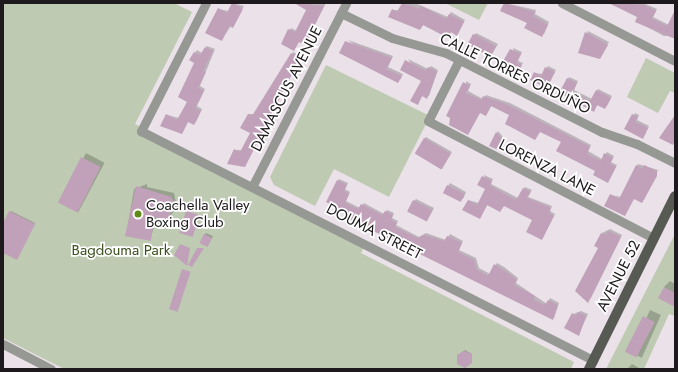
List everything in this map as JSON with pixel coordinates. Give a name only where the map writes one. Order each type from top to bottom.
[{"type":"main road","name":"AVENUE 52","points":[[591,365],[675,196]]},
{"type":"street","name":"DOUMA STREET","points":[[206,3],[141,131],[252,187],[591,365]]},
{"type":"street","name":"DAMASCUS AVENUE","points":[[252,187],[346,3]]},
{"type":"street","points":[[562,3],[675,61]]},
{"type":"street","name":"CALLE TORRES ORDUÑO","points":[[341,13],[383,35],[437,49],[602,132],[637,144],[675,163]]},
{"type":"street","name":"LORENZA LANE","points":[[459,60],[428,121],[654,238]]},
{"type":"street","points":[[3,344],[51,369]]},
{"type":"green space","name":"Bagdouma Park","points":[[3,3],[174,3],[192,12],[135,124],[366,243],[361,253],[574,362],[571,369],[64,369],[3,338]]},
{"type":"green space","points":[[445,3],[488,3],[479,20]]},
{"type":"green space","points":[[646,58],[675,73],[675,93],[670,91],[658,113],[627,97]]},
{"type":"green space","points":[[326,65],[430,116],[389,197],[334,169],[315,206],[274,185],[270,177]]},
{"type":"green space","points":[[675,234],[675,316],[669,314],[644,369],[606,369]]},
{"type":"building","points":[[232,3],[243,9],[233,28],[229,26],[222,41],[205,33],[218,8],[227,13]]},
{"type":"building","points":[[294,3],[324,6],[305,45],[299,42],[294,51],[281,44],[288,29],[295,32],[306,10]]},
{"type":"building","points":[[402,3],[420,9],[421,6],[446,19],[449,14],[464,22],[457,36],[451,32],[448,38],[423,25],[420,30],[388,17],[392,9],[397,12]]},
{"type":"building","points":[[504,3],[535,12],[533,16],[548,25],[542,37],[524,28],[527,23],[500,11]]},
{"type":"building","points":[[609,3],[644,5],[656,11],[652,19],[667,26],[675,10],[675,39],[635,22],[637,17]]},
{"type":"building","points":[[585,32],[608,45],[600,59],[578,53]]},
{"type":"building","points":[[473,34],[496,46],[490,57],[467,45]]},
{"type":"building","points":[[345,41],[392,58],[386,69],[402,76],[398,83],[339,53]]},
{"type":"building","points":[[205,47],[213,51],[203,71],[206,72],[198,88],[204,91],[195,108],[201,111],[194,125],[188,122],[182,134],[160,126],[166,114],[177,120],[187,102],[178,97],[194,63],[189,60],[194,52],[200,55]]},
{"type":"building","points":[[510,49],[521,54],[516,63],[522,65],[518,73],[502,63]]},
{"type":"building","points":[[291,53],[300,58],[245,167],[227,164],[234,149],[240,152],[250,133],[240,128],[248,114],[252,116]]},
{"type":"building","points":[[405,60],[426,71],[428,67],[437,72],[427,99],[422,96],[418,105],[410,101],[421,81],[400,70]]},
{"type":"building","points":[[545,67],[555,72],[547,88],[530,80],[534,72],[541,76]]},
{"type":"building","points":[[567,78],[577,83],[573,92],[590,101],[596,90],[611,98],[605,109],[597,105],[594,112],[559,93]]},
{"type":"building","points":[[463,82],[470,86],[466,93],[481,100],[483,96],[508,105],[590,147],[587,154],[601,161],[604,153],[613,158],[610,164],[616,167],[608,183],[593,175],[595,171],[556,151],[561,142],[540,132],[535,140],[505,124],[509,115],[491,106],[486,116],[480,113],[468,135],[449,125],[450,118],[446,116]]},
{"type":"building","points":[[632,114],[638,117],[635,122],[648,128],[643,139],[624,129]]},
{"type":"building","points":[[675,115],[675,140],[673,145],[659,138]]},
{"type":"building","points":[[496,132],[503,140],[498,150],[489,146]]},
{"type":"building","points":[[424,138],[451,154],[441,169],[415,153]]},
{"type":"building","points":[[81,157],[101,167],[77,212],[58,202]]},
{"type":"building","points":[[636,165],[642,169],[644,165],[657,171],[657,176],[642,203],[634,199],[625,216],[604,206],[610,194],[619,199]]},
{"type":"building","points":[[482,176],[492,181],[490,186],[516,200],[523,188],[530,192],[527,198],[551,208],[549,213],[554,216],[542,240],[526,232],[532,220],[504,206],[500,212],[487,205],[480,219],[462,210],[468,200],[477,205],[485,189],[477,185]]},
{"type":"building","points":[[337,180],[347,185],[344,191],[349,194],[345,203],[358,209],[361,204],[382,215],[385,211],[393,215],[391,220],[397,223],[395,227],[417,238],[424,235],[444,241],[447,236],[462,243],[458,252],[474,260],[477,270],[488,276],[494,264],[517,280],[514,285],[535,296],[533,300],[545,305],[548,300],[558,305],[553,320],[345,217],[347,213],[326,202]]},
{"type":"building","points":[[447,185],[465,194],[461,202],[443,193]]},
{"type":"building","name":"Coachella Valley Boxing Club","points":[[136,186],[171,197],[174,202],[168,220],[154,217],[151,241],[125,236]]},
{"type":"building","points":[[413,200],[433,210],[427,222],[407,212]]},
{"type":"building","points":[[9,211],[35,224],[17,260],[3,253],[3,223]]},
{"type":"building","points":[[186,211],[199,215],[193,237],[179,233]]},
{"type":"building","points":[[608,231],[621,237],[588,303],[575,291],[598,248],[594,246],[601,233],[606,235]]},
{"type":"building","points":[[204,234],[212,238],[207,247],[199,243]]},
{"type":"building","points":[[180,244],[190,248],[187,266],[174,255]]},
{"type":"building","points":[[197,248],[204,248],[192,267],[188,265]]},
{"type":"building","points":[[182,269],[191,272],[178,312],[169,309]]},
{"type":"building","points":[[664,287],[675,293],[675,307],[658,298]]},
{"type":"building","points":[[578,312],[586,316],[579,336],[564,328],[572,313],[576,316]]},
{"type":"building","points":[[643,316],[655,322],[636,358],[625,352]]},
{"type":"building","points":[[464,351],[472,354],[472,363],[465,368],[457,364],[457,355]]},
{"type":"place","name":"Coachella Valley Boxing Club","points":[[138,214]]}]
